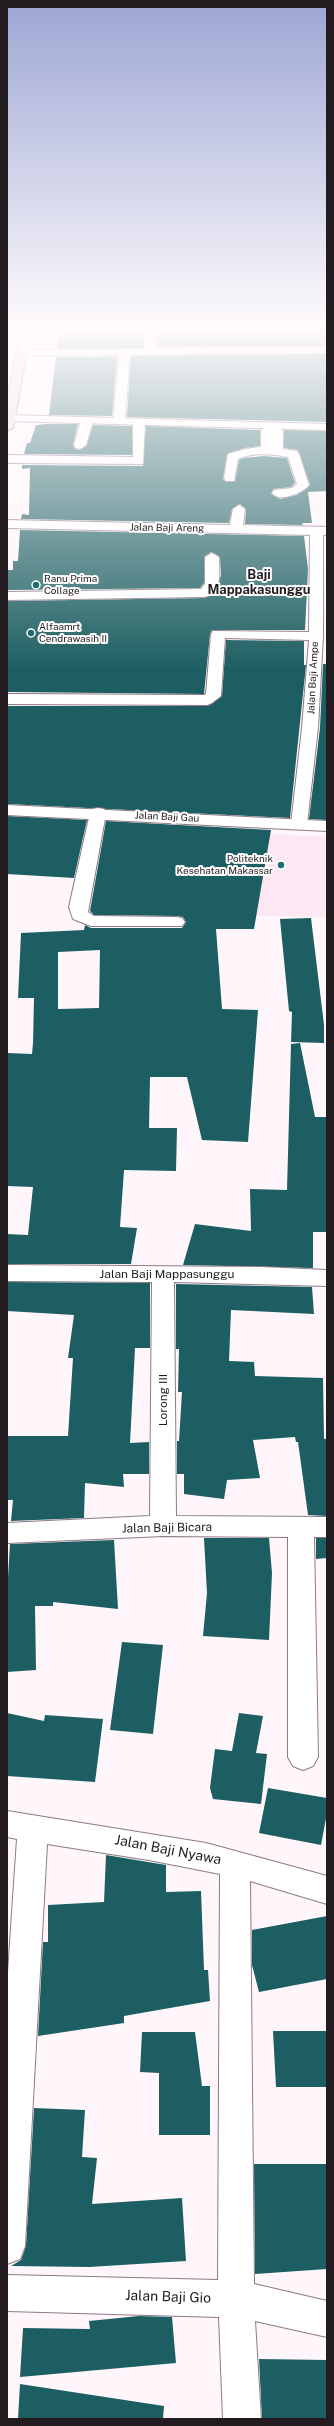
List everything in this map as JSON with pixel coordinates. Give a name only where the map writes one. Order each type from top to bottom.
[{"type":"street","points":[[7,459],[139,461],[137,443]]},
{"type":"street","points":[[272,451],[278,446],[278,443]]},
{"type":"street","points":[[230,478],[232,457],[247,452],[272,451],[289,453],[296,456],[303,485],[296,491],[278,493]]},
{"type":"street","points":[[236,529],[239,509]]},
{"type":"street","name":"Jalan Baji Areng","points":[[7,524],[322,531]]},
{"type":"street","name":"Jalan Baji Ampe","points":[[299,824],[310,728],[316,636],[321,614],[322,531]]},
{"type":"street","points":[[7,596],[192,595],[205,593],[212,585],[212,557]]},
{"type":"street","points":[[7,699],[207,700],[213,696],[218,634],[316,636]]},
{"type":"street","name":"Jalan Baji Gau","points":[[7,810],[98,813],[327,826]]},
{"type":"street","points":[[98,813],[78,907],[79,915],[91,921],[176,922]]},
{"type":"street","name":"Jalan Baji Mappasunggu","points":[[7,1273],[163,1274],[327,1278]]},
{"type":"street","name":"Lorong III","points":[[163,1274],[163,1526]]},
{"type":"street","name":"Jalan Baji Bicara","points":[[7,1533],[163,1526],[314,1527]]},
{"type":"street","points":[[303,1757],[314,1527]]},
{"type":"street","points":[[7,2246],[20,1826]]},
{"type":"street","name":"Jalan Baji Nyawa","points":[[20,1826],[118,1840],[235,1864],[327,1890]]},
{"type":"street","points":[[235,1864],[236,2299],[242,2419]]},
{"type":"street","name":"Jalan Baji Gio","points":[[7,2293],[236,2299],[284,2308],[327,2319]]},
{"type":"shaded area","name":"Politeknik Kesehatan Makassar","points":[[241,833],[327,837],[327,917],[233,915]]},
{"type":"building","points":[[27,443],[73,443],[75,449],[80,450],[88,443],[132,443],[132,455],[24,454]]},
{"type":"building","points":[[145,443],[260,443],[260,446],[245,448],[227,454],[223,479],[226,482],[235,482],[239,460],[244,458],[263,456],[287,458],[295,483],[291,487],[273,489],[271,494],[280,499],[297,495],[310,485],[298,450],[284,448],[284,443],[327,443],[327,491],[308,492],[312,523],[302,523],[303,525],[245,524],[246,509],[240,504],[232,509],[229,523],[21,519],[22,514],[29,515],[30,468],[22,469],[22,465],[143,466]]},
{"type":"building","points":[[20,530],[304,536],[308,569],[305,630],[212,630],[210,634],[204,694],[7,692],[7,601],[205,598],[216,592],[221,575],[220,557],[211,552],[204,557],[204,583],[200,588],[7,590],[8,570],[13,570],[13,561],[18,561]]},
{"type":"building","points":[[226,640],[304,641],[304,665],[306,665],[290,818],[7,804],[7,706],[208,706],[222,696]]},
{"type":"building","points":[[323,664],[327,664],[327,820],[309,819],[320,728]]},
{"type":"building","points":[[7,816],[87,820],[74,878],[7,874]]},
{"type":"building","points":[[106,821],[271,830],[254,929],[216,929],[222,1009],[258,1010],[248,1142],[202,1140],[187,1077],[150,1077],[149,1128],[177,1128],[176,1171],[124,1170],[120,1227],[137,1228],[131,1264],[7,1264],[7,1234],[28,1235],[33,1187],[7,1186],[7,1053],[32,1054],[33,1043],[34,998],[18,998],[21,933],[84,930],[85,925],[91,928],[182,928],[186,922],[183,917],[176,916],[94,915],[90,911]],"holes":[[[100,950],[99,1008],[58,1009],[58,952]]]},
{"type":"building","points":[[311,918],[324,1025],[324,1043],[291,1042],[292,1012],[289,1011],[280,919]]},
{"type":"building","points":[[300,1043],[315,1117],[327,1117],[327,1232],[313,1232],[313,1268],[183,1265],[195,1224],[251,1231],[250,1189],[287,1190],[291,1044]]},
{"type":"building","points":[[7,1282],[150,1283],[150,1348],[135,1348],[130,1443],[149,1442],[149,1474],[123,1474],[124,1487],[85,1483],[84,1518],[11,1521],[13,1500],[7,1500],[7,1436],[68,1436],[73,1358],[68,1358],[74,1315],[7,1311]]},
{"type":"building","points":[[176,1284],[312,1287],[314,1314],[231,1310],[229,1361],[254,1362],[255,1376],[323,1378],[324,1439],[327,1439],[327,1516],[308,1515],[298,1442],[296,1442],[295,1437],[253,1440],[260,1478],[227,1480],[224,1499],[184,1494],[184,1474],[177,1474],[177,1441],[179,1441],[182,1392],[178,1392],[179,1349],[176,1349]]},
{"type":"building","points":[[204,1538],[269,1538],[272,1573],[269,1640],[203,1636],[207,1593]]},
{"type":"building","points":[[316,1538],[327,1538],[327,1558],[316,1559]]},
{"type":"building","points":[[114,1540],[118,1609],[53,1602],[53,1606],[35,1606],[36,1670],[7,1672],[7,1594],[10,1544]]},
{"type":"building","points":[[122,1642],[163,1645],[153,1734],[110,1730]]},
{"type":"building","points":[[7,1713],[44,1721],[45,1715],[103,1719],[95,1782],[7,1776]]},
{"type":"building","points":[[239,1713],[263,1716],[256,1753],[267,1754],[261,1804],[213,1799],[210,1788],[215,1749],[232,1751]]},
{"type":"building","points":[[268,1788],[327,1798],[327,1813],[321,1845],[259,1833]]},
{"type":"building","points":[[106,1855],[166,1865],[166,1892],[201,1891],[204,1970],[208,1970],[210,2001],[124,2016],[124,2023],[38,2036],[43,1942],[48,1942],[48,1905],[104,1902]]},
{"type":"building","points":[[327,1916],[327,1979],[259,1992],[252,1965],[252,1930]]},
{"type":"building","points":[[273,2031],[326,2031],[327,2087],[276,2087]]},
{"type":"building","points":[[142,2032],[195,2032],[202,2086],[210,2086],[210,2135],[159,2135],[159,2073],[140,2072]]},
{"type":"building","points":[[34,2108],[85,2110],[82,2157],[97,2158],[92,2204],[182,2198],[186,2261],[89,2267],[11,2266],[21,2260],[26,2246]]},
{"type":"building","points":[[254,2164],[327,2164],[327,2269],[255,2274]]},
{"type":"building","points":[[139,2316],[172,2317],[176,2363],[20,2377],[23,2328],[90,2329],[89,2321]]},
{"type":"building","points":[[259,2359],[327,2360],[327,2419],[262,2419]]},
{"type":"building","points":[[20,2384],[164,2406],[163,2419],[18,2419]]},
{"type":"place","name":"Ranu Prima Collage","points":[[36,585]]},
{"type":"place","name":"Alfaamrt Cendrawasih II","points":[[31,633]]},
{"type":"place","name":"Politeknik Kesehatan Makassar","points":[[281,865]]},
{"type":"district","name":"Baji Mappakasunggu","points":[[259,582]]}]
